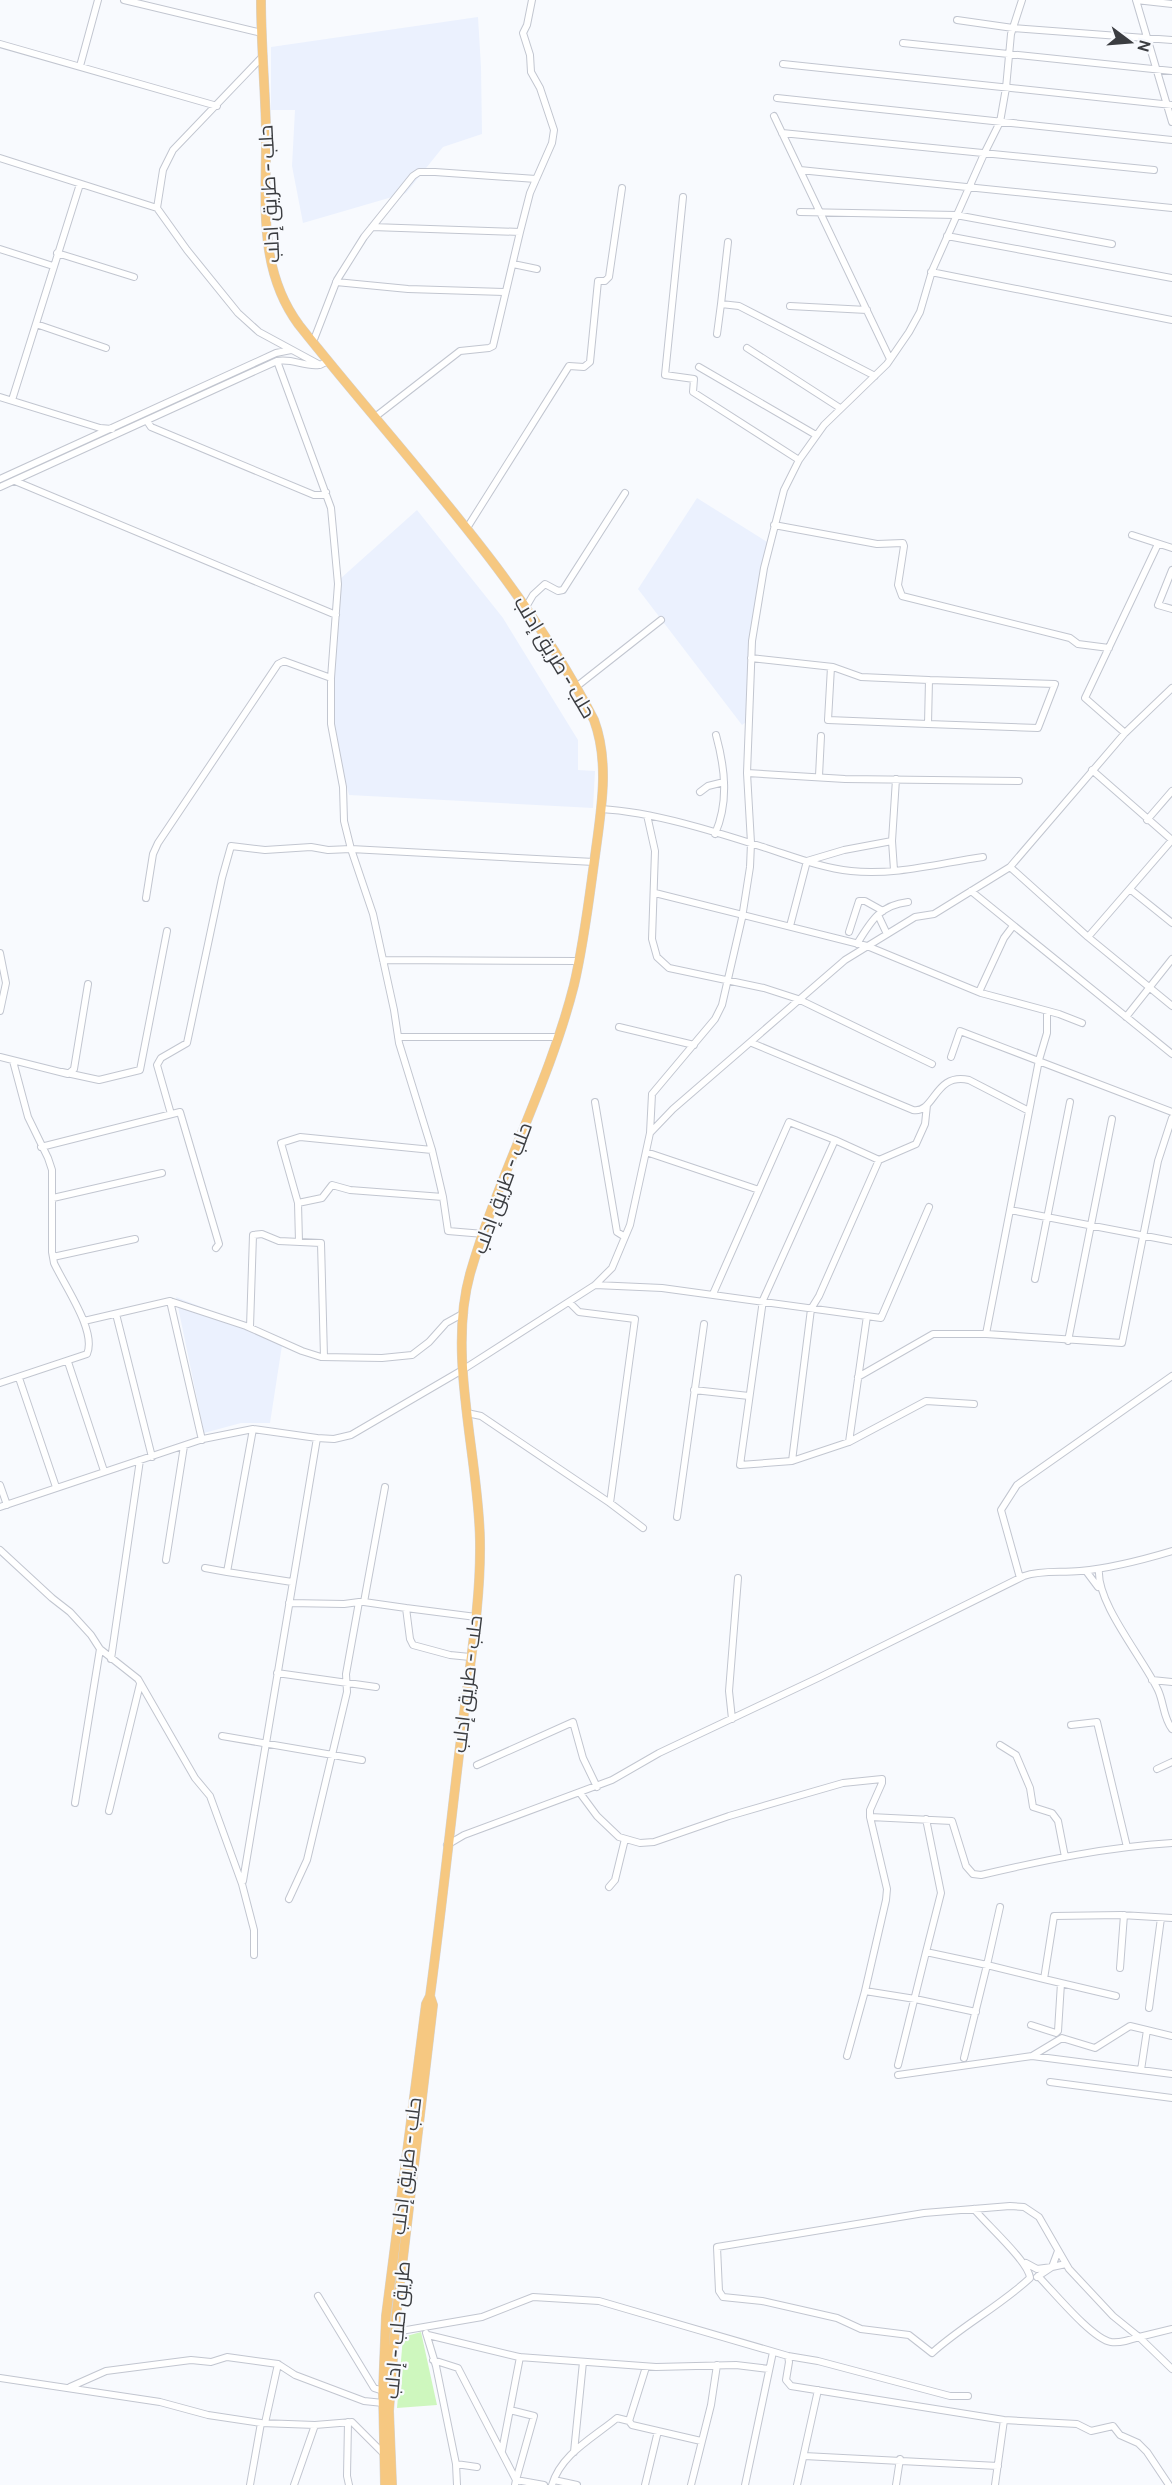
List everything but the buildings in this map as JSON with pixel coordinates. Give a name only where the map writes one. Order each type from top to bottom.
[{"type":"highway","name":"حلب - طريق إدلب","points":[[261,0],[267,237],[269,258],[280,294],[288,310],[313,342],[324,363],[375,417],[467,528],[526,607],[594,720],[600,736],[603,769],[601,809],[574,985],[470,1275],[464,1313],[467,1413],[480,1540],[476,1617],[430,1996],[426,2004],[386,2316],[383,2391],[385,2485]]},
{"type":"highway","name":"طريق حلب - إدلب","points":[[392,2485],[389,2411],[395,2332],[433,2004],[430,1996]]},
{"type":"highway","points":[[411,2127],[413,2124],[416,2126],[413,2149],[415,2161]]},
{"type":"highway","points":[[395,2250],[392,2298],[395,2301],[398,2299]]},
{"type":"street","points":[[80,66],[98,0]]},
{"type":"street","points":[[124,0],[262,33]]},
{"type":"street","points":[[375,417],[460,351],[493,346],[527,201],[552,143],[554,130],[540,88],[531,72],[523,33],[532,0]]},
{"type":"street","points":[[0,1485],[3,1506],[202,1440],[253,1429],[317,1438],[334,1439],[351,1435],[464,1369],[596,1285],[612,1268],[630,1225],[650,1133],[652,1094],[715,1019],[722,1005],[728,982],[743,914],[751,843],[747,773],[752,640],[762,578],[784,490],[799,460],[816,435],[890,359],[920,312],[931,272],[1000,122],[1006,88],[1008,54],[1022,0]]},
{"type":"street","points":[[1172,4],[1136,0],[1156,70],[1169,105],[1172,122]]},
{"type":"street","points":[[957,20],[1013,28],[1172,40]]},
{"type":"street","points":[[903,43],[1172,71]]},
{"type":"street","points":[[0,44],[217,106]]},
{"type":"street","points":[[157,208],[167,159],[182,139],[217,106],[263,56]]},
{"type":"street","points":[[783,64],[1169,105]]},
{"type":"street","points":[[777,98],[1172,140]]},
{"type":"street","points":[[774,116],[890,359]]},
{"type":"street","points":[[782,133],[1154,170]]},
{"type":"street","points":[[0,158],[157,208],[237,313],[260,332],[292,350],[324,363]]},
{"type":"street","points":[[800,170],[1172,208]]},
{"type":"street","points":[[313,342],[336,282],[372,227],[413,176],[420,172],[536,179]]},
{"type":"street","points":[[12,400],[80,184]]},
{"type":"street","points":[[467,528],[569,366],[584,367],[590,362],[598,281],[609,277],[622,188]]},
{"type":"street","points":[[683,197],[665,375],[694,379],[693,392],[799,460]]},
{"type":"street","points":[[800,212],[956,215],[1112,244]]},
{"type":"street","points":[[372,227],[520,232]]},
{"type":"street","points":[[947,236],[1172,279]]},
{"type":"street","points":[[717,334],[728,242]]},
{"type":"street","points":[[0,249],[53,266]]},
{"type":"street","points":[[57,254],[134,277]]},
{"type":"street","points":[[513,264],[537,269]]},
{"type":"street","points":[[931,272],[1172,320]]},
{"type":"street","points":[[336,282],[400,289],[504,292]]},
{"type":"street","points":[[721,304],[739,306],[875,376]]},
{"type":"street","points":[[790,306],[867,310]]},
{"type":"street","points":[[36,324],[106,348]]},
{"type":"street","points":[[747,348],[840,408]]},
{"type":"street","points":[[0,479],[276,353],[292,350]]},
{"type":"street","points":[[0,487],[276,361],[286,359],[314,366],[324,363]]},
{"type":"street","points":[[276,361],[331,508],[338,577],[331,678],[331,724],[343,787],[344,821],[373,914],[398,1037],[432,1150],[448,1231],[484,1234]]},
{"type":"street","points":[[699,367],[816,435]]},
{"type":"street","points":[[0,397],[100,428],[123,432]]},
{"type":"street","points":[[147,421],[151,427],[315,495],[323,495],[326,492]]},
{"type":"street","points":[[15,481],[336,615]]},
{"type":"street","points":[[526,607],[533,595],[545,584],[558,591],[563,590],[625,493]]},
{"type":"street","points":[[774,525],[877,544],[903,543],[898,585],[902,596],[1065,636],[1078,644],[1109,648]]},
{"type":"street","points":[[1132,535],[1172,548]]},
{"type":"street","points":[[1125,733],[1085,698],[1158,544]]},
{"type":"street","points":[[1172,570],[1158,605],[1172,609]]},
{"type":"street","points":[[576,687],[661,620]]},
{"type":"street","points":[[751,658],[831,667],[861,677],[1054,684],[1038,728],[828,720],[831,667]]},
{"type":"street","points":[[146,898],[153,854],[158,843],[278,663],[284,661],[331,678]]},
{"type":"street","points":[[928,724],[929,680]]},
{"type":"street","points":[[650,1133],[673,1109],[752,1043],[798,999],[845,960],[915,917],[934,914],[1010,867],[1125,733],[1172,688]]},
{"type":"street","points":[[715,834],[722,817],[726,793],[717,735]]},
{"type":"street","points":[[819,776],[821,736]]},
{"type":"street","points":[[1088,938],[1172,840],[1092,770]]},
{"type":"street","points":[[747,773],[845,779],[1019,781]]},
{"type":"street","points":[[894,870],[892,841],[896,780]]},
{"type":"street","points":[[700,792],[708,786],[724,782]]},
{"type":"street","points":[[1148,820],[1172,791]]},
{"type":"street","points":[[601,809],[630,811],[849,871],[873,873],[983,857]]},
{"type":"street","points":[[647,816],[655,851],[652,939],[657,957],[669,968],[764,988],[798,999],[932,1064]]},
{"type":"street","points":[[807,861],[843,850],[892,841]]},
{"type":"street","points":[[171,1114],[157,1065],[161,1058],[187,1043],[222,878],[231,846],[266,850],[351,849],[594,861]]},
{"type":"street","points":[[790,926],[807,861]]},
{"type":"street","points":[[1010,867],[1088,938],[1172,1006]]},
{"type":"street","points":[[1131,890],[1172,923]]},
{"type":"street","points":[[972,891],[1012,926],[1172,1054]]},
{"type":"street","points":[[655,893],[867,946],[979,992],[1082,1023]]},
{"type":"street","points":[[849,932],[859,901],[865,901],[880,913],[887,934]]},
{"type":"street","points":[[857,944],[869,924],[880,913],[892,904],[908,902]]},
{"type":"street","points":[[979,992],[1012,926]]},
{"type":"street","points":[[0,1057],[99,1080],[140,1070],[167,931]]},
{"type":"street","points":[[0,952],[6,983],[0,1011]]},
{"type":"street","points":[[1126,1017],[1172,959]]},
{"type":"street","points":[[383,960],[578,961]]},
{"type":"street","points":[[62,1072],[68,1074],[74,1068],[88,984]]},
{"type":"street","points":[[986,1334],[1039,1060],[1047,1033],[1047,1011]]},
{"type":"street","points":[[619,1027],[694,1045]]},
{"type":"street","points":[[951,1058],[960,1031],[1172,1112]]},
{"type":"street","points":[[398,1037],[556,1037]]},
{"type":"street","points":[[752,1043],[913,1110],[918,1111],[927,1105],[944,1084],[960,1078],[969,1080],[1029,1111]]},
{"type":"street","points":[[0,1383],[68,1362],[87,1354],[90,1348],[84,1321],[76,1301],[63,1281],[53,1257],[52,1170],[28,1117],[13,1060]]},
{"type":"street","points":[[595,1102],[617,1232],[625,1237]]},
{"type":"street","points":[[1035,1279],[1070,1102]]},
{"type":"street","points":[[792,1461],[810,1309],[823,1286],[879,1160],[916,1143],[925,1124],[927,1105]]},
{"type":"street","points":[[41,1147],[180,1112],[219,1244],[216,1248]]},
{"type":"street","points":[[858,1377],[933,1334],[986,1334],[1122,1343],[1158,1161],[1172,1118]]},
{"type":"street","points":[[1068,1341],[1112,1119]]},
{"type":"street","points":[[713,1294],[789,1122],[879,1160]]},
{"type":"street","points":[[299,1242],[298,1203],[281,1143],[300,1137],[432,1150]]},
{"type":"street","points":[[835,1140],[762,1300],[740,1465],[792,1461],[849,1442],[926,1401],[974,1404]]},
{"type":"street","points":[[646,1152],[759,1190]]},
{"type":"street","points":[[53,1198],[162,1173]]},
{"type":"street","points":[[298,1203],[322,1198],[332,1185],[350,1190],[443,1197]]},
{"type":"street","points":[[596,1285],[662,1288],[881,1318],[929,1207]]},
{"type":"street","points":[[1010,1209],[1172,1241]]},
{"type":"street","points":[[250,1327],[253,1235],[262,1234],[279,1241],[321,1243],[324,1357]]},
{"type":"street","points":[[53,1257],[135,1239]]},
{"type":"street","points":[[84,1321],[170,1301],[250,1327],[302,1351],[324,1357],[408,1357],[421,1349],[446,1323],[464,1313]]},
{"type":"street","points":[[170,1301],[202,1440]]},
{"type":"street","points":[[569,1302],[579,1312],[635,1319],[610,1503]]},
{"type":"street","points":[[116,1314],[152,1457]]},
{"type":"street","points":[[849,1442],[867,1316]]},
{"type":"street","points":[[677,1517],[704,1324]]},
{"type":"street","points":[[68,1362],[104,1472]]},
{"type":"street","points":[[1020,1578],[1001,1510],[1017,1485],[1172,1376]]},
{"type":"street","points":[[20,1378],[56,1487]]},
{"type":"street","points":[[694,1390],[749,1396]]},
{"type":"street","points":[[467,1413],[481,1416],[643,1528]]},
{"type":"street","points":[[227,1572],[253,1429]]},
{"type":"street","points":[[242,1884],[317,1438]]},
{"type":"street","points":[[166,1560],[184,1446]]},
{"type":"street","points":[[111,1659],[140,1460]]},
{"type":"street","points":[[289,1899],[307,1860],[330,1754],[347,1692],[346,1674],[385,1487]]},
{"type":"street","points":[[0,1550],[70,1612],[91,1635],[100,1649],[138,1679],[195,1778],[210,1796],[242,1884],[254,1930],[254,1955]]},
{"type":"street","points":[[447,1845],[464,1835],[597,1787],[659,1753],[1020,1578],[1037,1573],[1099,1569],[1172,1551]]},
{"type":"street","points":[[205,1568],[292,1582]]},
{"type":"street","points":[[1099,1569],[1100,1590]]},
{"type":"street","points":[[1086,1571],[1100,1590],[1152,1680],[1161,1700],[1163,1713],[1172,1729]]},
{"type":"street","points":[[732,1719],[729,1691],[738,1578]]},
{"type":"street","points":[[289,1603],[362,1602],[476,1617]]},
{"type":"street","points":[[406,1608],[410,1639],[413,1645],[470,1658]]},
{"type":"street","points":[[75,1803],[100,1649]]},
{"type":"street","points":[[277,1673],[376,1687]]},
{"type":"street","points":[[1152,1680],[1172,1682]]},
{"type":"street","points":[[110,1811],[140,1684]]},
{"type":"street","points":[[477,1765],[573,1722],[583,1758],[597,1787]]},
{"type":"street","points":[[1071,1725],[1097,1722],[1127,1846]]},
{"type":"street","points":[[222,1736],[362,1760]]},
{"type":"street","points":[[1000,1745],[1016,1755],[1030,1788],[1033,1807],[1052,1813],[1058,1821],[1065,1857]]},
{"type":"street","points":[[1157,1769],[1172,1762]]},
{"type":"street","points":[[580,1793],[597,1816],[619,1837],[640,1843],[654,1842],[729,1816],[843,1783],[880,1779],[882,1783],[870,1810],[870,1817],[887,1889],[865,1991],[847,2056]]},
{"type":"street","points":[[870,1817],[952,1821],[966,1866],[974,1874],[981,1875],[1127,1846],[1172,1843]]},
{"type":"street","points":[[898,2065],[941,1893],[926,1819]]},
{"type":"street","points":[[609,1887],[615,1880],[625,1839]]},
{"type":"street","points":[[964,2058],[1000,1907]]},
{"type":"street","points":[[1044,1979],[1054,1916],[1172,1918]]},
{"type":"street","points":[[1119,1968],[1124,1916]]},
{"type":"street","points":[[1149,2008],[1161,1918]]},
{"type":"street","points":[[926,1952],[1116,1996]]},
{"type":"street","points":[[1031,2025],[1056,2033],[1058,2031],[1061,1983]]},
{"type":"street","points":[[865,1991],[976,2012]]},
{"type":"street","points":[[1032,2056],[1062,2038],[1095,2048],[1130,2026],[1172,2036]]},
{"type":"street","points":[[1141,2070],[1147,2030]]},
{"type":"street","points":[[898,2075],[1032,2056],[1172,2074]]},
{"type":"street","points":[[1050,2082],[1172,2098]]},
{"type":"street","points":[[1058,2250],[1052,2267],[1027,2280],[932,2353],[909,2335],[861,2329],[837,2318],[762,2301],[723,2297],[718,2290],[717,2247],[924,2213],[1024,2207],[1039,2217],[1058,2250],[1066,2264],[1113,2316],[1172,2369]]},
{"type":"street","points":[[974,2209],[1029,2270],[1030,2278],[1027,2280]]},
{"type":"street","points":[[1023,2262],[1037,2269],[1066,2264]]},
{"type":"street","points":[[1038,2276],[1096,2336],[1110,2342],[1125,2342],[1172,2329]]},
{"type":"street","points":[[318,2296],[374,2388],[383,2391]]},
{"type":"street","points":[[395,2332],[483,2316],[533,2297],[599,2301],[788,2356],[818,2361],[950,2396],[968,2396]]},
{"type":"street","points":[[423,2327],[428,2335],[456,2464],[458,2485]]},
{"type":"street","points":[[428,2335],[520,2357],[646,2367],[717,2365],[769,2369]]},
{"type":"street","points":[[745,2485],[773,2352]]},
{"type":"street","points":[[788,2356],[786,2380],[791,2386],[1004,2420],[1077,2424],[1091,2431],[1113,2426],[1120,2435],[1138,2444],[1147,2452],[1169,2485]]},
{"type":"street","points":[[69,2388],[106,2371],[191,2360],[212,2362],[228,2357],[278,2364],[295,2375],[364,2401],[383,2403]]},
{"type":"street","points":[[502,2452],[520,2357]]},
{"type":"street","points":[[433,2360],[458,2367],[515,2482]]},
{"type":"street","points":[[574,2452],[583,2362]]},
{"type":"street","points":[[250,2485],[278,2364]]},
{"type":"street","points":[[691,2485],[711,2405],[717,2365]]},
{"type":"street","points":[[629,2421],[646,2367]]},
{"type":"street","points":[[0,2378],[263,2423],[315,2425],[352,2422],[383,2453]]},
{"type":"street","points":[[797,2485],[818,2390]]},
{"type":"street","points":[[510,2410],[534,2416],[515,2482]]},
{"type":"street","points":[[577,2485],[553,2483],[564,2460],[617,2418],[629,2421],[632,2425],[701,2441]]},
{"type":"street","points":[[995,2485],[1004,2420]]},
{"type":"street","points":[[348,2422],[347,2476],[350,2485]]},
{"type":"street","points":[[294,2485],[315,2425]]},
{"type":"street","points":[[645,2485],[658,2431]]},
{"type":"street","points":[[804,2456],[900,2459],[998,2466]]},
{"type":"street","points":[[896,2485],[900,2459]]},
{"type":"street","points":[[456,2464],[477,2467]]},
{"type":"street","points":[[515,2482],[543,2485]]},
{"type":"shaded area","points":[[478,17],[482,134],[443,147],[406,193],[303,223],[292,166],[295,110],[271,110],[271,47]]},
{"type":"shaded area","points":[[697,498],[767,542],[749,645],[746,722],[742,725],[638,589]]},
{"type":"shaded area","points":[[417,510],[503,618],[578,740],[578,770],[595,771],[593,808],[349,795],[330,720],[340,579]]},
{"type":"shaded area","points":[[176,1297],[283,1339],[270,1423],[241,1423],[204,1433]]},
{"type":"green space","points":[[421,2332],[437,2405],[397,2408],[403,2337]]}]
